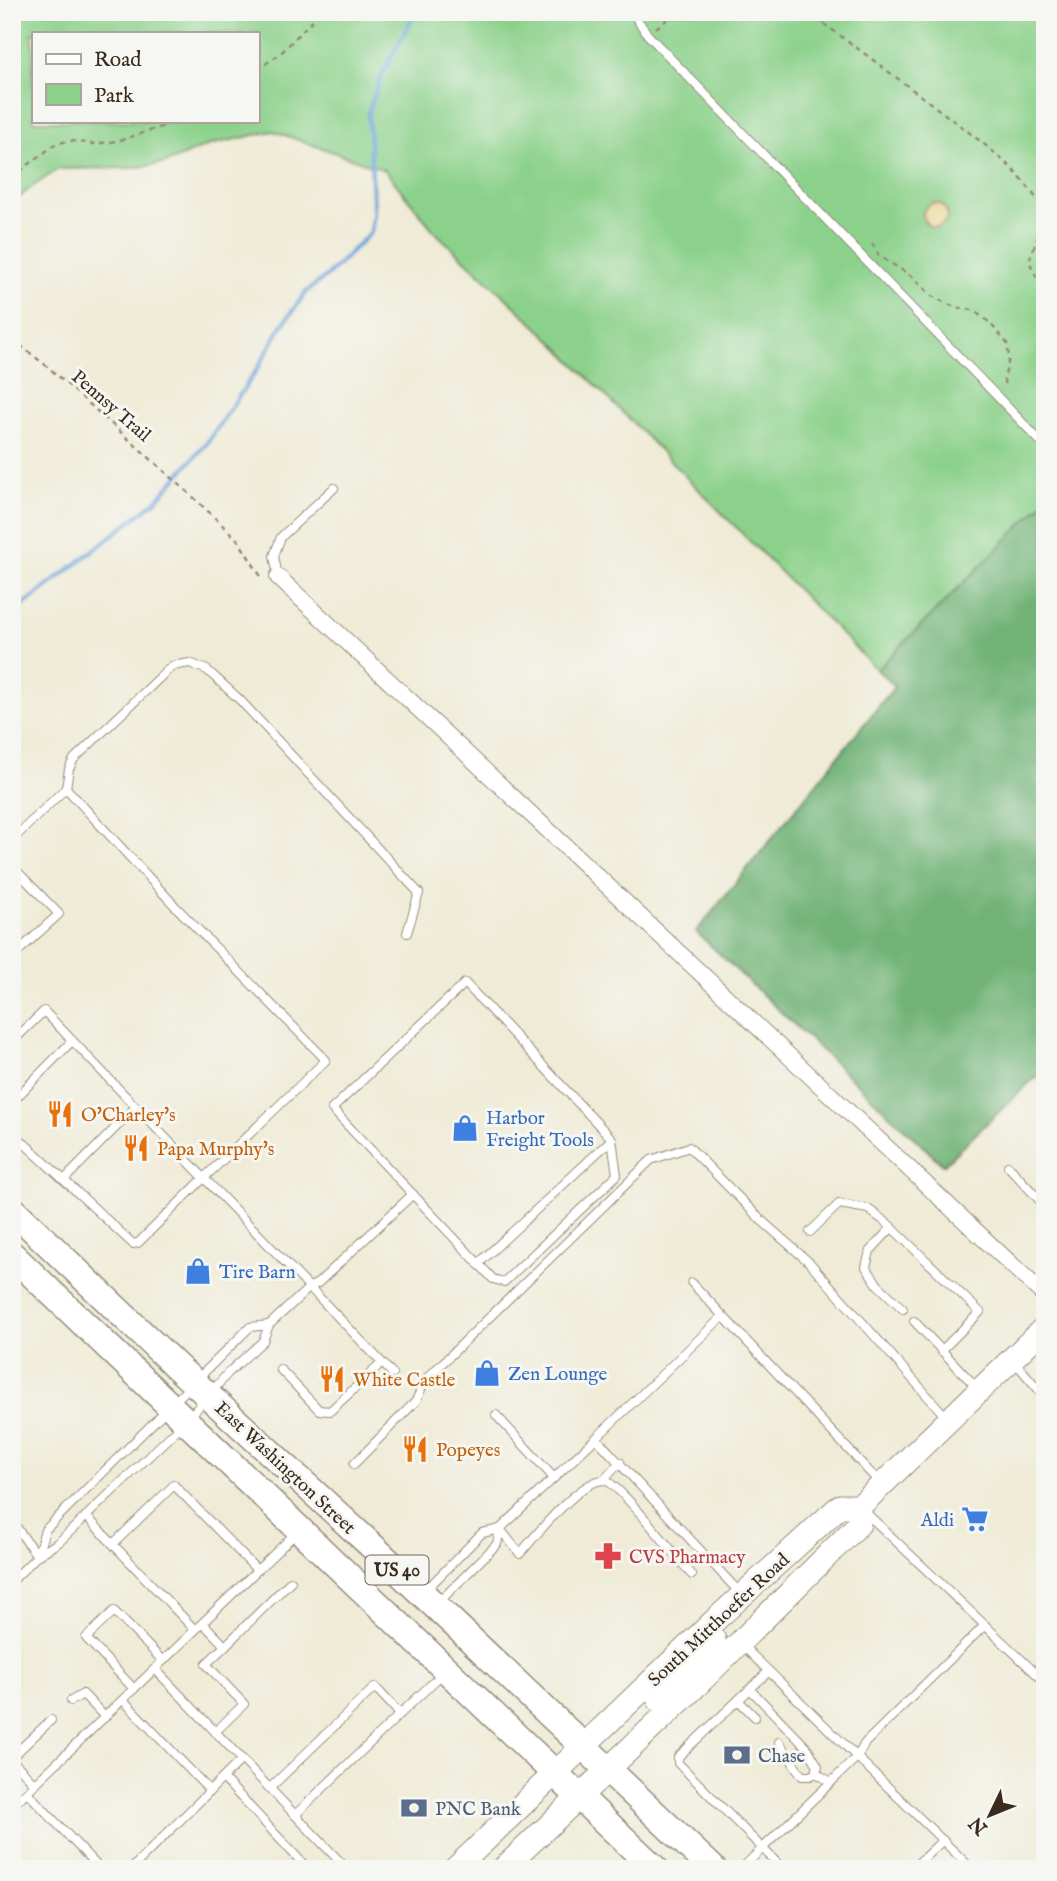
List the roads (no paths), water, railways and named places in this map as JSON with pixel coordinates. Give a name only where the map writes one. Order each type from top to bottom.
[{"type":"main road","name":"East Washington Street","points":[[12,1209],[429,1599],[593,1771],[713,1869]]},
{"type":"main road","name":"East Washington Street","points":[[12,1255],[556,1774],[593,1771]]},
{"type":"main road","name":"South Mitthoefer Road","points":[[593,1771],[740,1643],[859,1524],[860,1506],[1045,1327]]},
{"type":"main road","name":"South Mitthoefer Road","points":[[735,1602],[840,1506],[860,1506]]},
{"type":"main road","points":[[503,1869],[680,1680],[721,1630],[735,1602]]},
{"type":"main road","name":"East Washington Street","points":[[593,1771],[600,1817],[655,1869]]},
{"type":"main road","points":[[455,1869],[556,1774],[593,1771]]},
{"type":"street","points":[[278,577],[1045,1296]]},
{"type":"lane","points":[[632,12],[648,35],[1045,446]]},
{"type":"lane","points":[[278,577],[274,556],[281,537],[334,488]]},
{"type":"lane","points":[[12,840],[65,788],[69,768],[74,759],[172,666],[190,663],[207,670],[240,700],[419,893],[407,933]]},
{"type":"lane","points":[[12,1132],[133,1244],[138,1243],[326,1060],[175,906],[65,788]]},
{"type":"lane","points":[[12,866],[59,914],[12,957]]},
{"type":"lane","points":[[12,898],[17,906],[17,915],[12,921]]},
{"type":"lane","points":[[465,983],[612,1139],[617,1175],[504,1283],[493,1279],[478,1264],[332,1109],[465,983]]},
{"type":"lane","points":[[12,1028],[16,1038],[44,1011],[393,1374]]},
{"type":"lane","points":[[12,1104],[72,1041]]},
{"type":"lane","points":[[64,1180],[136,1107]]},
{"type":"lane","points":[[478,1264],[612,1139]]},
{"type":"lane","points":[[354,1464],[416,1401],[425,1380],[652,1160],[689,1147],[761,1220],[810,1263],[949,1420]]},
{"type":"lane","points":[[1008,1166],[1045,1206]]},
{"type":"lane","points":[[37,1556],[45,1530],[179,1412],[201,1388],[263,1341],[269,1325],[413,1194]]},
{"type":"lane","points":[[810,1232],[839,1204],[868,1209],[892,1227],[980,1312],[941,1351]]},
{"type":"lane","points":[[892,1227],[870,1251],[866,1267],[878,1285],[903,1309]]},
{"type":"lane","points":[[692,1283],[882,1485]]},
{"type":"lane","points":[[429,1599],[482,1533],[500,1529],[723,1316]]},
{"type":"lane","points":[[914,1321],[980,1391]]},
{"type":"lane","points":[[12,1581],[37,1556],[59,1542],[86,1516],[201,1388],[250,1327],[269,1325]]},
{"type":"lane","points":[[1012,1359],[1045,1397]]},
{"type":"lane","points":[[280,1369],[319,1410],[330,1411],[382,1363]]},
{"type":"lane","points":[[496,1415],[554,1478]]},
{"type":"lane","points":[[596,1438],[620,1462],[735,1602]]},
{"type":"lane","points":[[604,1480],[620,1462]]},
{"type":"lane","points":[[500,1529],[520,1554],[549,1520],[590,1483],[604,1480],[610,1482],[632,1504],[692,1574]]},
{"type":"lane","points":[[113,1544],[174,1485],[257,1570]]},
{"type":"lane","points":[[860,1506],[1045,1682]]},
{"type":"lane","points":[[86,1516],[195,1630]]},
{"type":"lane","points":[[12,1521],[37,1556]]},
{"type":"lane","points":[[12,1806],[300,1529]]},
{"type":"lane","points":[[429,1599],[497,1544],[500,1529]]},
{"type":"lane","points":[[215,1732],[244,1704],[206,1664],[291,1581]]},
{"type":"lane","points":[[134,1689],[86,1638],[114,1611],[163,1661]]},
{"type":"lane","points":[[203,1623],[225,1646]]},
{"type":"lane","points":[[741,1869],[857,1757],[865,1743],[985,1625]]},
{"type":"lane","points":[[740,1643],[972,1869]]},
{"type":"lane","points":[[155,1669],[347,1869]]},
{"type":"lane","points":[[295,1815],[446,1670]]},
{"type":"lane","points":[[769,1671],[678,1757],[678,1763],[783,1869]]},
{"type":"lane","points":[[270,1788],[375,1687],[400,1714]]},
{"type":"lane","points":[[750,1689],[808,1749],[818,1766],[816,1773],[802,1776],[779,1741]]},
{"type":"lane","points":[[71,1701],[83,1694],[105,1717]]},
{"type":"lane","points":[[123,1700],[209,1791]]},
{"type":"lane","points":[[738,1700],[755,1717]]},
{"type":"lane","points":[[35,1784],[12,1759],[51,1720]]},
{"type":"lane","points":[[131,1869],[242,1759]]},
{"type":"lane","points":[[816,1773],[831,1783]]},
{"type":"lane","points":[[222,1778],[308,1869]]},
{"type":"lane","points":[[27,1792],[100,1869]]},
{"type":"lane","points":[[912,1869],[943,1840]]},
{"type":"waterway","points":[[12,614],[155,502],[207,443],[306,292],[329,274],[371,232],[374,211],[368,113],[382,74],[416,12]]},
{"type":"place","name":"O'Charley's","points":[[60,1114]]},
{"type":"place","name":"Harbor Freight Tools","points":[[465,1128]]},
{"type":"place","name":"Papa Murphy's","points":[[136,1148]]},
{"type":"place","name":"Tire Barn","points":[[198,1271]]},
{"type":"place","name":"Zen Lounge","points":[[487,1373]]},
{"type":"place","name":"White Castle","points":[[332,1379]]},
{"type":"place","name":"Popeyes","points":[[415,1449]]},
{"type":"place","name":"Aldi","points":[[975,1519]]},
{"type":"place","name":"CVS Pharmacy","points":[[608,1556]]},
{"type":"place","name":"Chase","points":[[737,1755]]},
{"type":"place","name":"PNC Bank","points":[[414,1808]]}]
